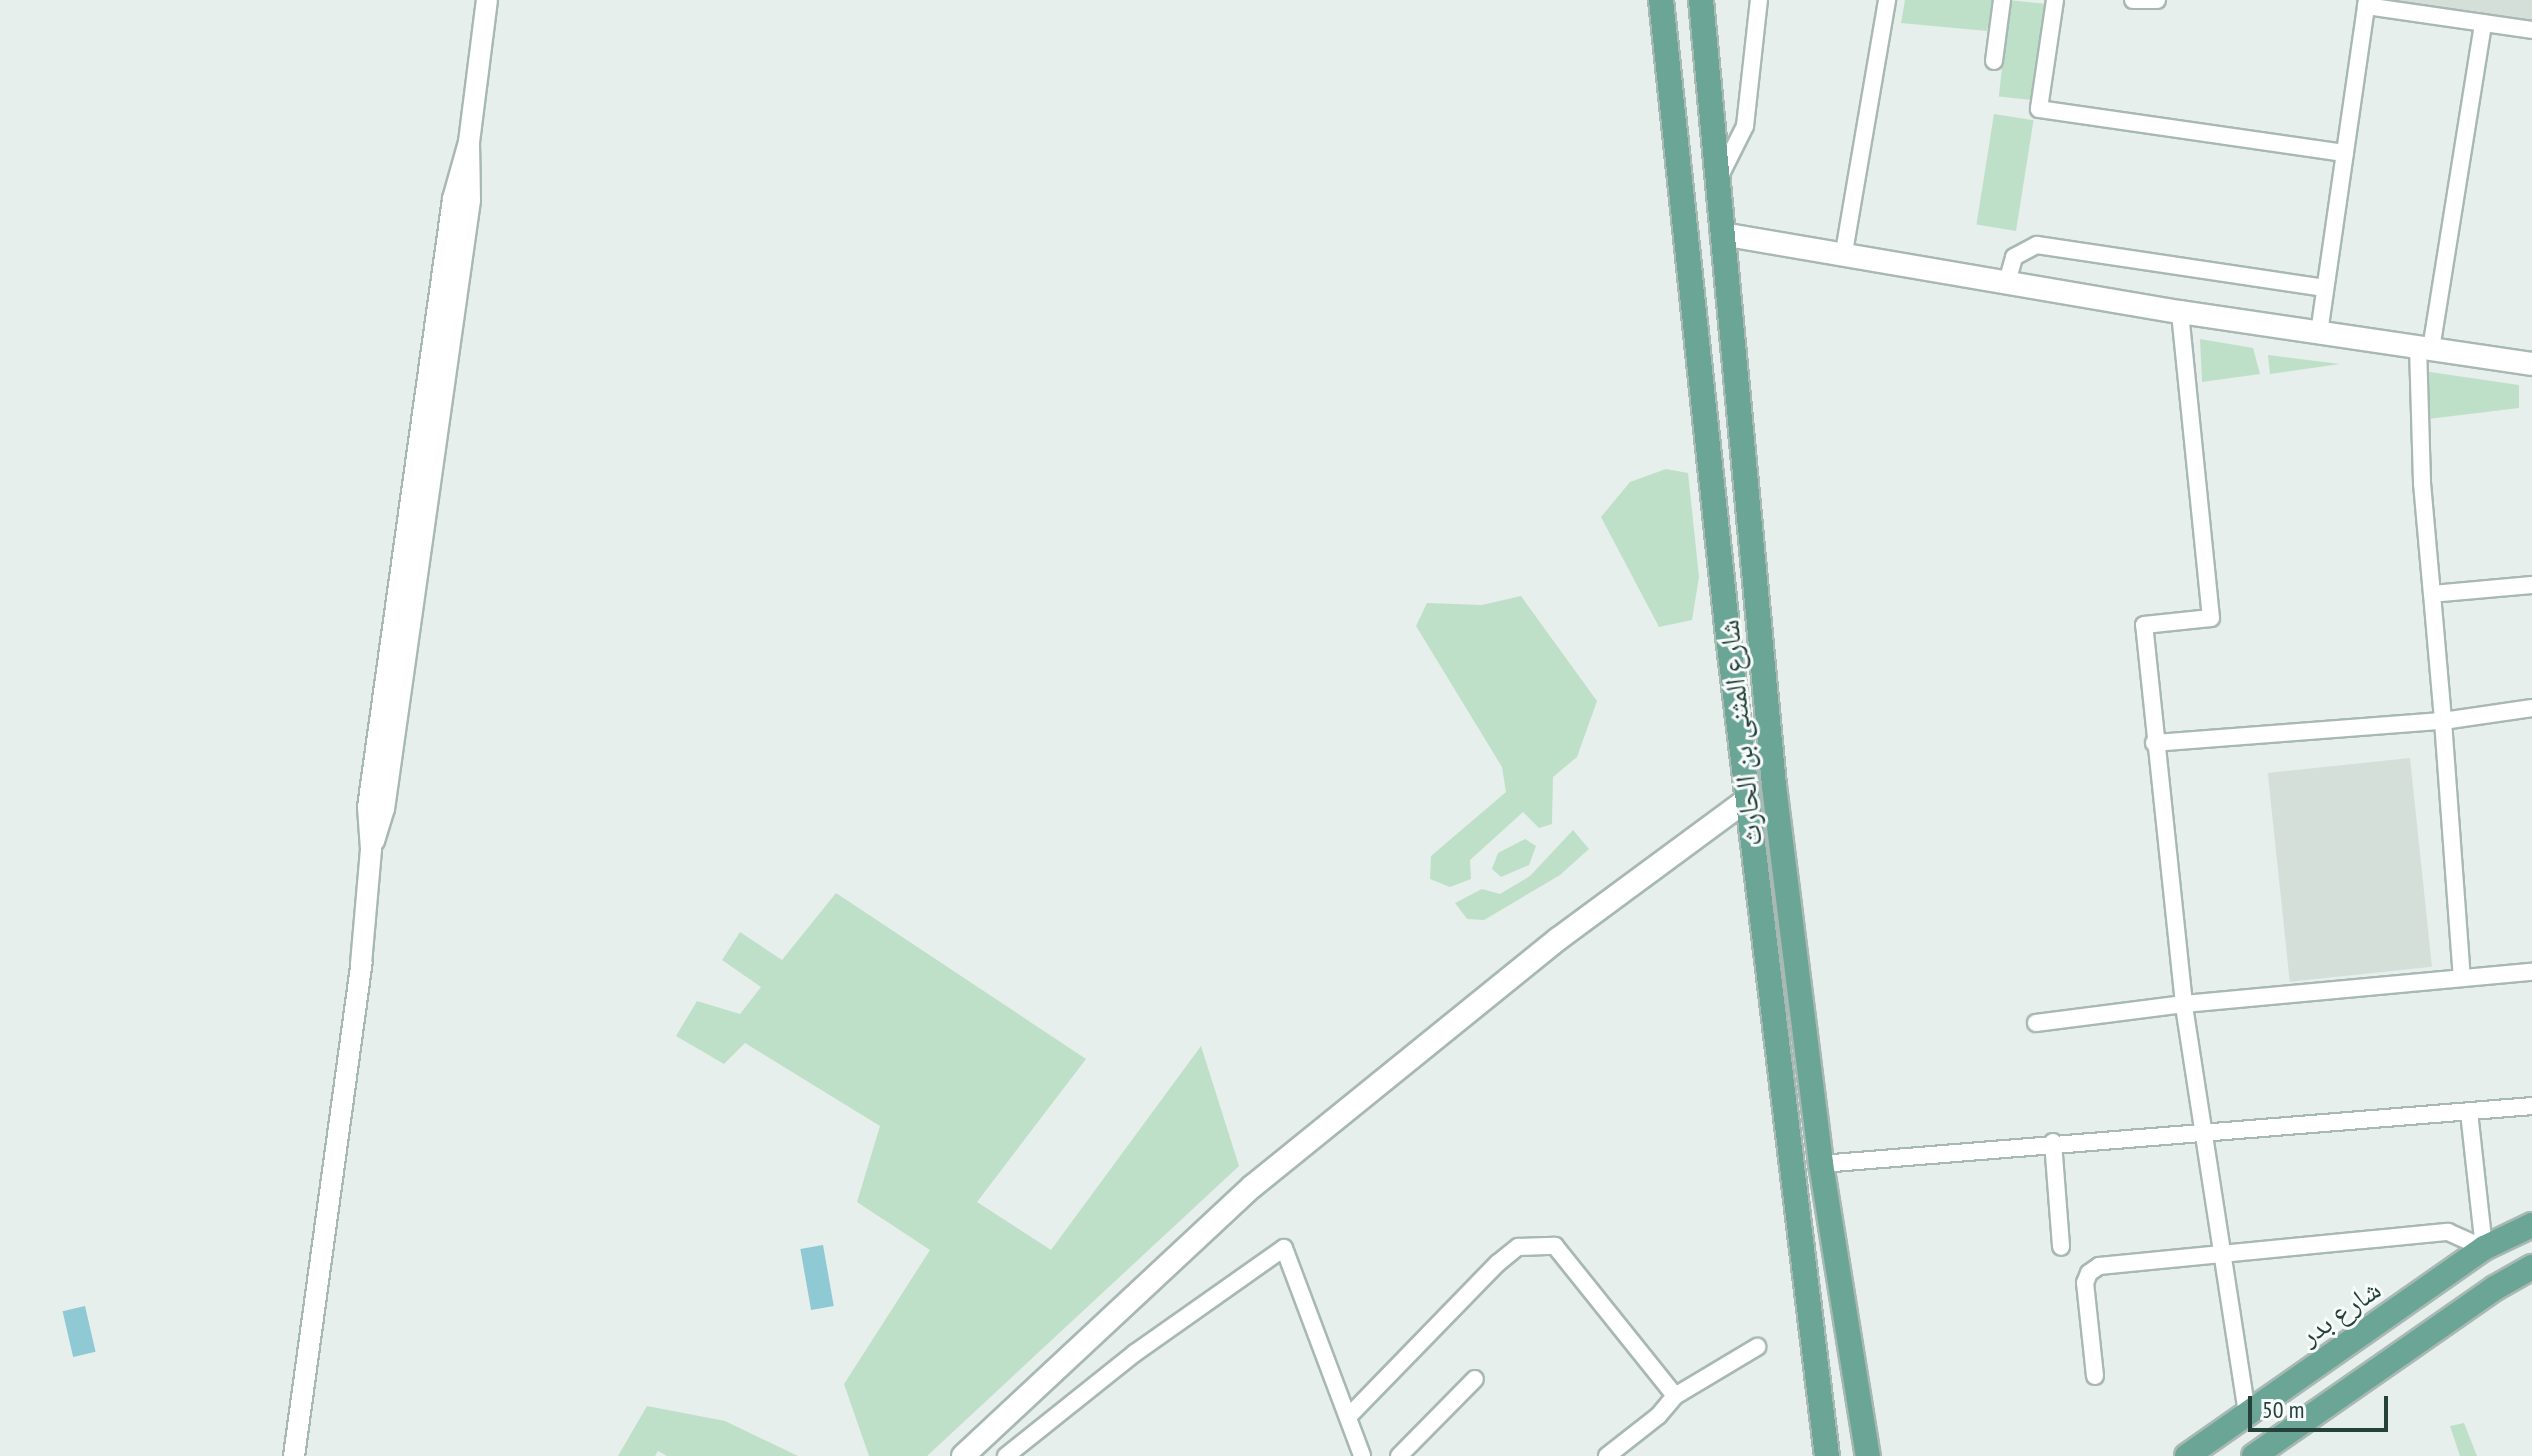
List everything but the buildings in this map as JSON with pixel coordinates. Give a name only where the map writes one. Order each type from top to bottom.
[{"type":"main road","name":"شارع المثنى بن الحارث","points":[[1661,0],[1748,799],[1827,1456]]},
{"type":"main road","name":"شارع المثنى بن الحارث","points":[[1701,0],[1774,786],[1821,1164],[1868,1456]]},
{"type":"main road","points":[[1722,234],[1844,252],[2180,312],[2532,364]]},
{"type":"main road","points":[[963,1456],[1253,1186],[1558,939],[1748,799]]},
{"type":"main road","name":"شارع بدر","points":[[2187,1456],[2484,1248],[2532,1225]]},
{"type":"main road","points":[[2254,1456],[2482,1297],[2532,1267]]},
{"type":"street","points":[[294,1456],[361,964],[371,849],[368,807],[453,199],[469,142],[487,0]]},
{"type":"street","points":[[1717,181],[1745,126],[1759,0]]},
{"type":"street","points":[[1844,252],[1887,0]]},
{"type":"street","points":[[1994,61],[2002,0]]},
{"type":"street","points":[[2055,0],[2039,109],[2345,153]]},
{"type":"street","points":[[2133,0],[2157,0]]},
{"type":"street","points":[[2319,333],[2367,3],[2532,30]]},
{"type":"street","points":[[2462,977],[2422,483],[2425,348],[2483,23]]},
{"type":"street","points":[[2007,282],[2014,257],[2037,245],[2325,288]]},
{"type":"street","points":[[2180,312],[2211,618],[2144,625],[2154,743],[2184,1004],[2247,1413]]},
{"type":"street","points":[[2432,594],[2532,585]]},
{"type":"street","points":[[2154,743],[2443,721],[2532,708]]},
{"type":"street","points":[[2036,1023],[2184,1004],[2532,972]]},
{"type":"street","points":[[1821,1164],[2053,1142],[2532,1106]]},
{"type":"street","points":[[2469,1112],[2484,1248]]},
{"type":"street","points":[[2053,1142],[2061,1247]]},
{"type":"street","points":[[2095,1376],[2085,1283],[2089,1273],[2099,1266],[2448,1232],[2484,1248]]},
{"type":"street","points":[[1348,1417],[1498,1263],[1518,1247],[1555,1246],[1675,1396]]},
{"type":"street","points":[[1006,1456],[1135,1353],[1284,1248],[1362,1456]]},
{"type":"street","points":[[1607,1456],[1658,1416],[1675,1396],[1757,1347]]},
{"type":"street","points":[[1399,1456],[1475,1379]]},
{"type":"shaded area","points":[[2380,0],[2532,0],[2532,24]]},
{"type":"shaded area","points":[[2410,758],[2432,967],[2290,982],[2268,773]]},
{"type":"green space","points":[[1905,0],[1995,0],[1987,31],[1901,23]]},
{"type":"green space","points":[[2009,0],[2045,4],[2035,100],[1999,96]]},
{"type":"green space","points":[[1994,114],[2034,120],[2016,231],[1976,225]]},
{"type":"green space","points":[[2200,339],[2253,348],[2260,374],[2202,382]]},
{"type":"green space","points":[[2268,355],[2340,364],[2270,374]]},
{"type":"green space","points":[[2423,371],[2519,385],[2519,408],[2428,419]]},
{"type":"green space","points":[[1666,469],[1688,473],[1699,577],[1692,620],[1659,627],[1601,517],[1630,482]]},
{"type":"green space","points":[[1521,596],[1597,701],[1577,757],[1553,777],[1552,824],[1539,828],[1523,812],[1470,860],[1471,879],[1450,887],[1430,879],[1431,856],[1506,792],[1502,767],[1416,626],[1427,603],[1482,605]]},
{"type":"green space","points":[[1573,830],[1589,849],[1560,875],[1484,920],[1467,919],[1455,903],[1482,889],[1500,894],[1530,876]]},
{"type":"green space","points":[[1525,839],[1536,846],[1529,865],[1501,877],[1492,869],[1498,853]]},
{"type":"green space","points":[[836,893],[1086,1059],[977,1202],[1051,1250],[1201,1046],[1239,1166],[927,1456],[869,1456],[844,1384],[930,1250],[857,1202],[880,1126],[745,1043],[724,1064],[676,1036],[697,1001],[740,1014],[761,987],[722,960],[740,932],[782,960]]},
{"type":"green space","points":[[647,1406],[725,1421],[798,1456],[667,1456],[658,1451],[655,1456],[618,1456]]},
{"type":"green space","points":[[2464,1423],[2477,1456],[2460,1456],[2450,1426]]},
{"type":"water","points":[[823,1245],[834,1306],[811,1310],[800,1249]]},
{"type":"water","points":[[85,1306],[96,1352],[73,1357],[63,1311]]}]
